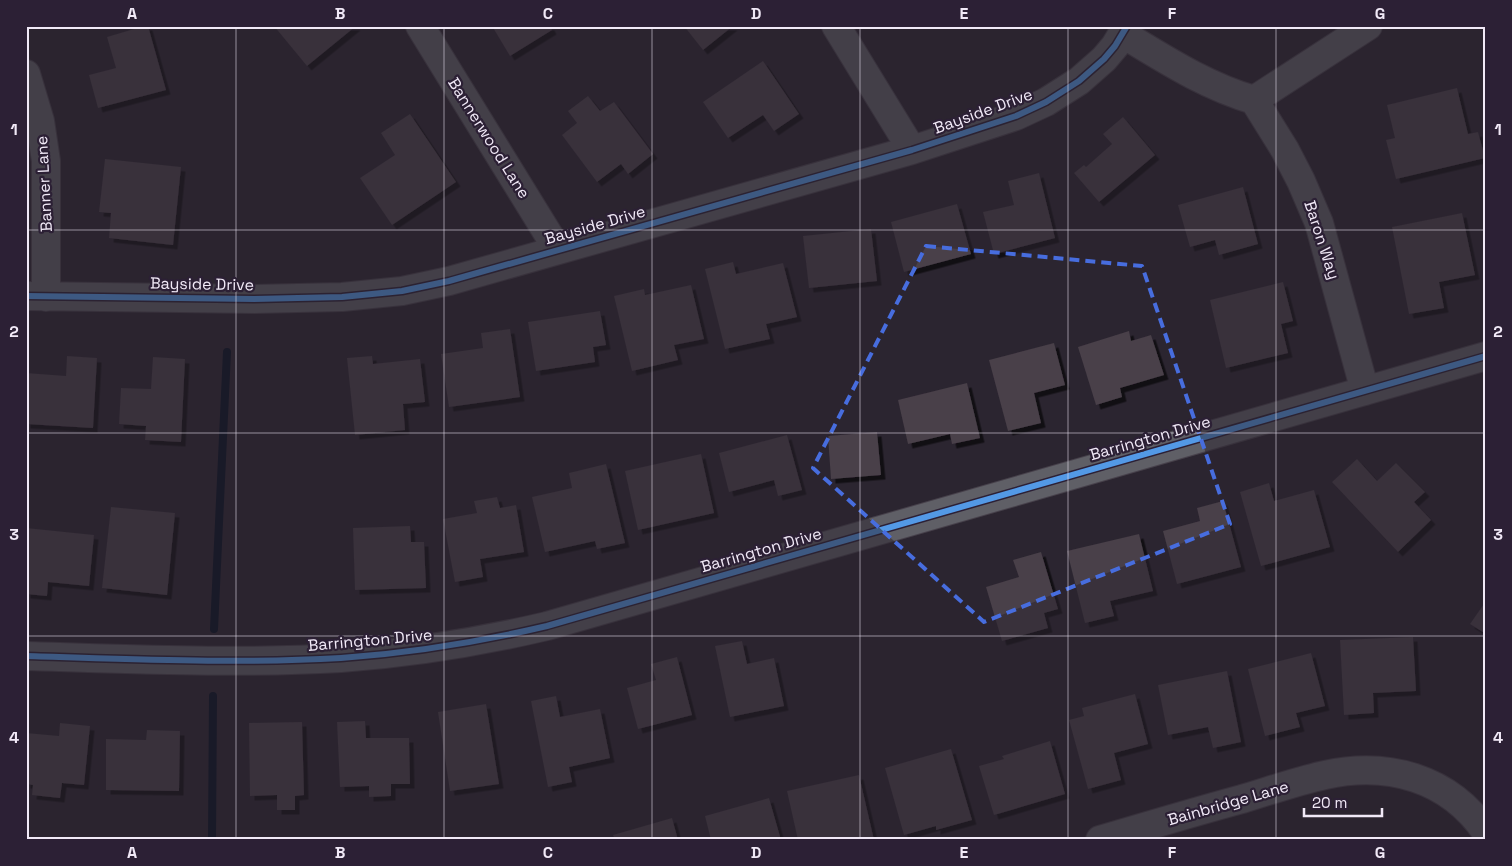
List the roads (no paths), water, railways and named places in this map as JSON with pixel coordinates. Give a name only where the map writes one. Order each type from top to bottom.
[{"type":"street","name":"Bannerwood Lane","points":[[420,26],[558,250]]},
{"type":"street","points":[[836,26],[912,150]]},
{"type":"street","points":[[1125,30],[1190,74],[1224,90],[1254,100],[1368,26]]},
{"type":"street","name":"Bayside Drive","points":[[36,296],[254,299],[342,297],[402,291],[449,281],[912,150],[1001,121],[1046,102],[1071,87],[1104,59],[1125,30]]},
{"type":"street","name":"Banner Lane","points":[[26,74],[40,120],[46,162],[36,296]]},
{"type":"street","name":"Baron Way","points":[[1254,100],[1285,150],[1319,223],[1365,391]]},
{"type":"street","name":"Barrington Drive","points":[[26,656],[226,661],[304,660],[414,651],[503,636],[547,626],[1486,356]]},
{"type":"street","name":"Bainbridge Lane","points":[[1100,840],[1325,775],[1369,770],[1407,776],[1427,782],[1445,791],[1471,812],[1486,832]]},
{"type":"waterway","points":[[214,629],[227,352]]},
{"type":"waterway","points":[[212,840],[213,696]]}]
